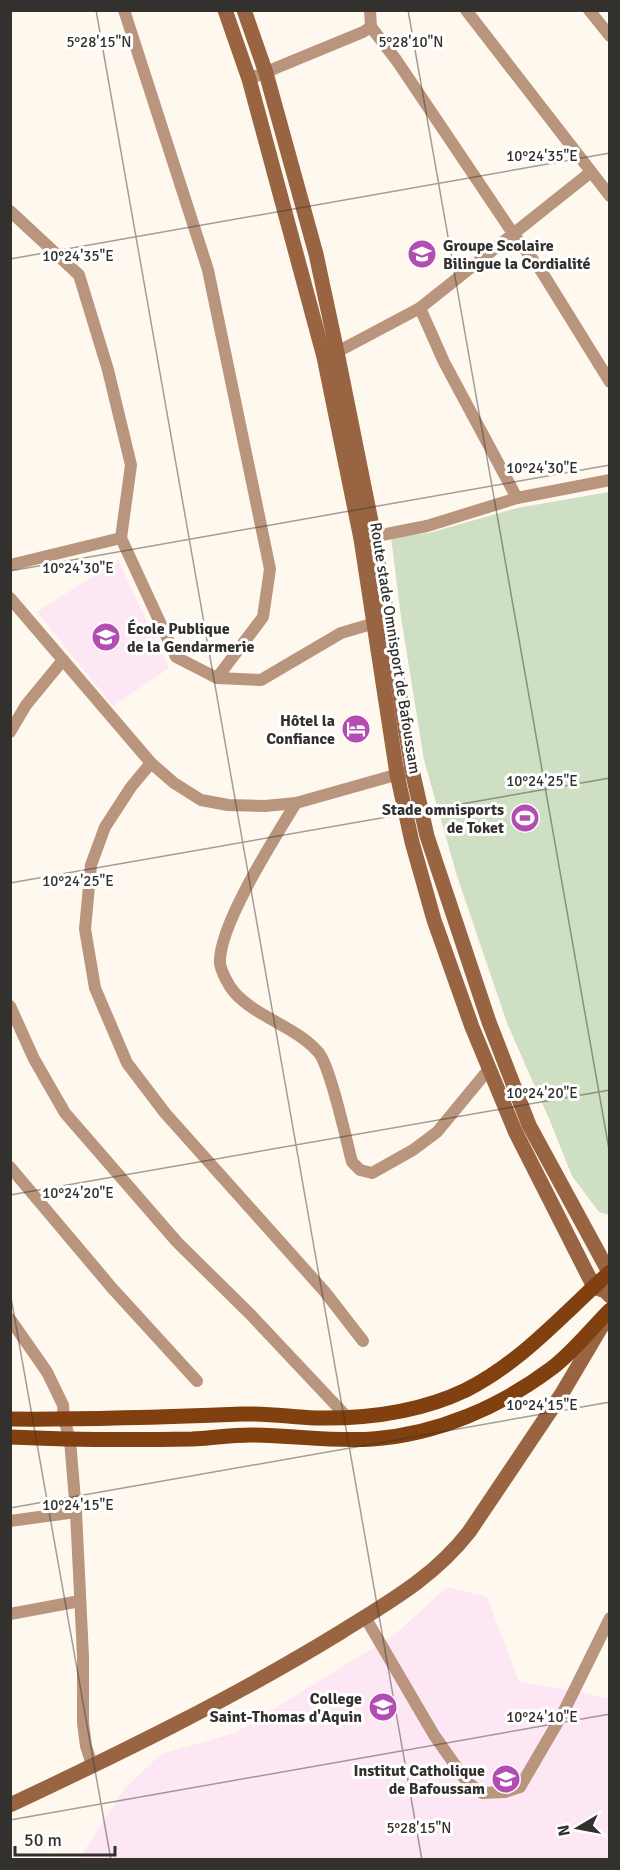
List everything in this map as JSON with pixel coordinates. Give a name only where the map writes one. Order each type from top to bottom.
[{"type":"main road","points":[[10,1419],[245,1414],[316,1418],[397,1412],[433,1403],[464,1390],[497,1372],[540,1339],[609,1273]]},
{"type":"main road","points":[[10,1437],[70,1440],[194,1439],[251,1435],[322,1440],[363,1439],[417,1432],[464,1419],[513,1393],[553,1367],[609,1312]]},
{"type":"street","points":[[124,10],[208,270],[270,569],[263,617],[217,678]]},
{"type":"street","name":"Route stade Omnisport de Bafoussam","points":[[225,10],[249,78],[324,357],[367,537],[375,623],[397,774],[412,842],[434,920],[489,1069],[515,1131],[594,1287]]},
{"type":"street","name":"Route stade Omnisport de Bafoussam","points":[[244,10],[266,73],[316,254],[337,352],[367,537],[427,836],[489,1022],[529,1125],[609,1273]]},
{"type":"street","points":[[370,10],[371,27],[397,61],[514,235],[540,269],[609,382]]},
{"type":"street","points":[[466,10],[609,196]]},
{"type":"street","points":[[589,10],[609,36]]},
{"type":"street","points":[[249,78],[266,73],[371,27]]},
{"type":"street","points":[[337,352],[420,308],[591,172]]},
{"type":"street","points":[[10,211],[78,275],[108,370],[131,465],[121,538],[176,657],[217,678],[261,680],[341,633],[375,623]]},
{"type":"street","points":[[297,258],[316,254]]},
{"type":"street","points":[[420,308],[444,362],[517,498]]},
{"type":"street","points":[[367,537],[427,526],[517,498],[609,480]]},
{"type":"street","points":[[10,565],[121,538]]},
{"type":"street","points":[[10,598],[151,763],[174,783],[201,800],[228,805],[265,806],[296,803],[412,770]]},
{"type":"street","points":[[10,732],[26,705],[63,660]]},
{"type":"street","points":[[151,763],[131,786],[105,826],[91,865],[85,929],[95,988],[127,1063],[165,1113],[326,1292],[363,1341]]},
{"type":"street","points":[[296,803],[253,876],[225,936],[220,963],[233,991],[249,1005],[310,1045],[320,1055],[336,1102],[352,1162],[360,1170],[372,1173],[413,1150],[436,1132],[489,1069]]},
{"type":"street","points":[[10,1005],[34,1059],[65,1113],[177,1242],[251,1315],[347,1417]]},
{"type":"street","points":[[10,1167],[112,1288],[197,1380]]},
{"type":"street","points":[[594,1287],[605,1290],[609,1296]]},
{"type":"street","points":[[10,1804],[175,1726],[290,1663],[394,1600],[430,1574],[453,1552],[561,1395],[609,1312]]},
{"type":"street","points":[[10,1318],[47,1372],[63,1404],[64,1419],[70,1440],[76,1512],[83,1723],[86,1746],[92,1765]]},
{"type":"street","points":[[10,1521],[76,1512]]},
{"type":"street","points":[[10,1614],[80,1601]]},
{"type":"street","points":[[365,1617],[434,1735],[467,1782],[482,1793],[505,1792],[520,1787],[562,1715],[609,1618]]},
{"type":"shaded area","name":"École Publique de la Gendarmerie","points":[[118,560],[169,668],[113,706],[37,612]]},
{"type":"shaded area","points":[[447,1587],[487,1597],[519,1682],[609,1699],[609,1859],[78,1860],[125,1788],[161,1754],[235,1733],[394,1635]]},
{"type":"green space","name":"Stade omnisports de Toket","points":[[609,492],[609,1215],[599,1212],[572,1176],[507,1023],[457,876],[424,760],[401,617],[391,537],[429,533],[517,508]]},
{"type":"place","name":"Groupe Scolaire Bilingue la Cordialité","points":[[422,254]]},
{"type":"place","name":"École Publique de la Gendarmerie","points":[[106,637]]},
{"type":"place","name":"Hôtel la Confiance","points":[[356,729]]},
{"type":"place","name":"Stade omnisports de Toket","points":[[525,818]]},
{"type":"place","name":"College Saint-Thomas d'Aquin","points":[[383,1707]]},
{"type":"place","name":"Institut Catholique de Bafoussam","points":[[506,1779]]}]
